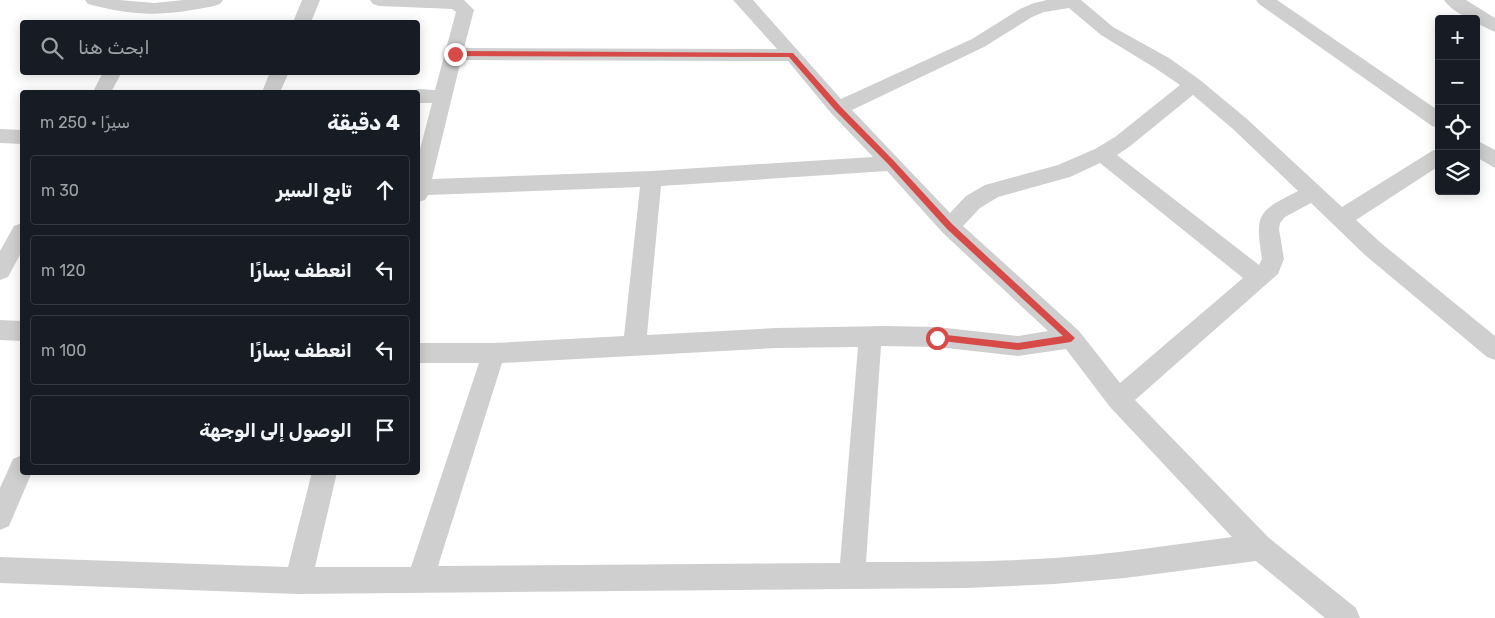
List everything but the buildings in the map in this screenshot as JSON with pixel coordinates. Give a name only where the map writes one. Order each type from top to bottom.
[{"type":"street","points":[[94,0],[148,11],[167,10],[214,0]]},
{"type":"street","points":[[303,20],[311,0]]},
{"type":"street","points":[[378,0],[463,3],[465,10],[420,187]]},
{"type":"street","points":[[1265,0],[1435,118]]},
{"type":"street","points":[[1453,0],[1495,26]]},
{"type":"street","points":[[838,108],[978,42],[1026,13],[1071,1],[1107,31],[1162,63],[1193,86],[1240,124],[1340,219],[1401,273],[1490,338]]},
{"type":"street","points":[[753,3],[791,55],[838,108],[950,226],[1071,338],[1118,399],[1227,514],[1260,547],[1346,618]]},
{"type":"street","points":[[455,54],[791,55]]},
{"type":"street","points":[[103,90],[111,75]]},
{"type":"street","points":[[272,90],[279,75]]},
{"type":"street","points":[[950,226],[973,202],[992,191],[1063,171],[1102,154],[1122,142],[1193,86]]},
{"type":"street","points":[[420,96],[443,96]]},
{"type":"street","points":[[0,136],[20,137]]},
{"type":"street","points":[[1480,150],[1495,160]]},
{"type":"street","points":[[1102,154],[1260,278]]},
{"type":"street","points":[[1340,219],[1435,159]]},
{"type":"street","points":[[420,191],[651,179],[892,163]]},
{"type":"street","points":[[635,345],[651,179]]},
{"type":"street","points":[[1118,399],[1270,268],[1273,259],[1268,229],[1270,219],[1278,210],[1313,192]]},
{"type":"street","points":[[0,271],[20,236]]},
{"type":"street","points":[[0,330],[20,331]]},
{"type":"street","points":[[420,353],[494,353],[635,345],[870,336],[937,338],[1018,346],[1071,338]]},
{"type":"street","points":[[852,575],[870,336]]},
{"type":"street","points":[[420,580],[494,353]]},
{"type":"street","points":[[0,517],[20,472]]},
{"type":"street","points":[[298,581],[324,475]]},
{"type":"street","points":[[0,570],[298,581],[966,574],[1054,571],[1125,565],[1260,547]]},
{"type":"route","points":[[455,54],[791,55],[838,108],[950,226],[1071,338],[1018,346],[937,338]]}]
